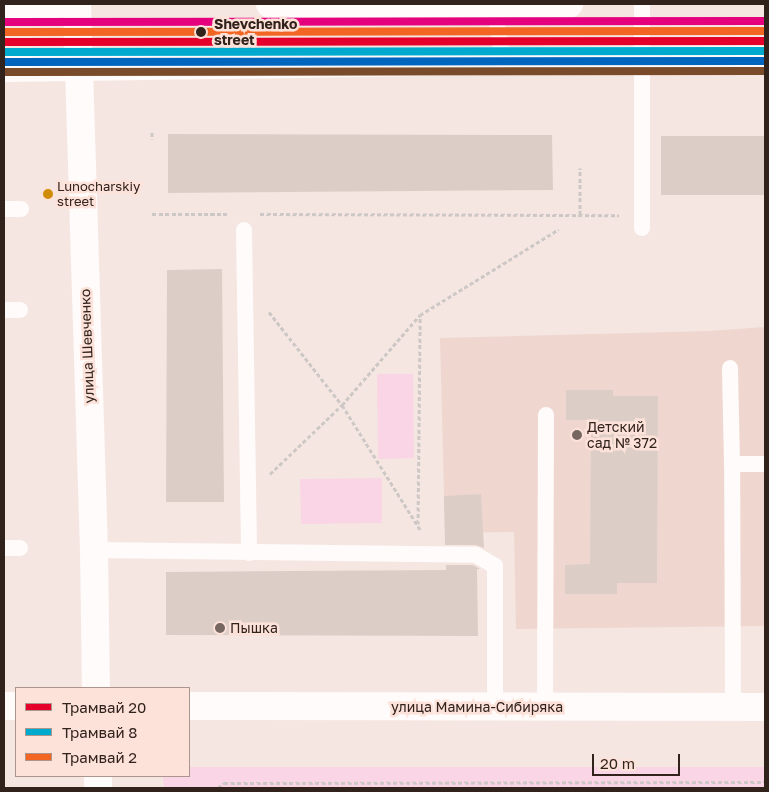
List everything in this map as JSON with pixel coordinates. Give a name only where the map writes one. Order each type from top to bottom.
[{"type":"main road","points":[[4,8],[58,4]]},
{"type":"main road","name":"улица Шевченко","points":[[76,4],[94,550],[96,687]]},
{"type":"main road","points":[[270,4],[403,7],[569,4]]},
{"type":"main road","points":[[4,68],[503,61],[765,60]]},
{"type":"main road","name":"улица Мамина-Сибиряка","points":[[190,706],[765,707]]},
{"type":"lane","points":[[642,4],[642,228]]},
{"type":"lane","points":[[494,5],[503,61]]},
{"type":"lane","points":[[4,209],[21,209]]},
{"type":"lane","points":[[244,230],[249,553]]},
{"type":"lane","points":[[4,310],[20,310]]},
{"type":"lane","points":[[730,368],[733,707]]},
{"type":"lane","points":[[545,707],[546,414]]},
{"type":"lane","points":[[732,464],[765,464]]},
{"type":"lane","points":[[94,550],[476,555],[495,566],[495,707]]},
{"type":"path","points":[[152,132],[152,139]]},
{"type":"path","points":[[580,168],[580,215]]},
{"type":"path","points":[[152,214],[234,214]]},
{"type":"path","points":[[254,214],[610,215]]},
{"type":"path","points":[[248,495],[342,406],[420,315],[559,229]]},
{"type":"path","points":[[245,281],[342,406],[436,554]]},
{"type":"path","points":[[418,526],[420,315]]},
{"type":"path","points":[[218,788],[224,783],[530,784],[765,782]]},
{"type":"path","points":[[528,788],[530,784]]},
{"type":"shaded area","name":"Детский сад № 372","points":[[765,327],[765,626],[516,629],[514,532],[445,533],[440,338],[709,331]]},
{"type":"shaded area","points":[[377,374],[413,374],[414,458],[378,459]]},
{"type":"shaded area","points":[[382,478],[382,523],[301,524],[300,479]]},
{"type":"shaded area","points":[[190,767],[765,767],[765,788],[164,788],[163,777],[190,777]]},
{"type":"building","points":[[168,134],[552,135],[553,190],[168,193]]},
{"type":"building","points":[[661,136],[765,136],[765,195],[661,195]]},
{"type":"building","points":[[222,269],[224,502],[166,502],[167,270]]},
{"type":"building","points":[[566,390],[613,390],[613,396],[658,396],[657,583],[617,583],[617,594],[565,594],[565,565],[590,564],[591,420],[566,420]]},
{"type":"building","points":[[481,494],[484,548],[476,545],[445,545],[444,496]]},
{"type":"building","points":[[446,565],[473,565],[480,569],[477,569],[478,636],[166,635],[166,572],[446,570]]},
{"type":"tram line","name":"2","points":[[4,32],[765,31]]},
{"type":"tram line","name":"20","points":[[4,42],[765,41]]},
{"type":"tram line","name":"8","points":[[4,52],[765,51]]},
{"type":"transit line","points":[[4,22],[765,21]]},
{"type":"transit line","points":[[4,62],[765,61]]},
{"type":"transit line","points":[[4,72],[765,71]]},
{"type":"place","name":"Shevchenko street","points":[[201,32]]},
{"type":"place","name":"Lunocharskiy street","points":[[48,194]]},
{"type":"place","name":"Детский сад № 372","points":[[577,435]]},
{"type":"place","name":"Пышка","points":[[220,628]]}]
